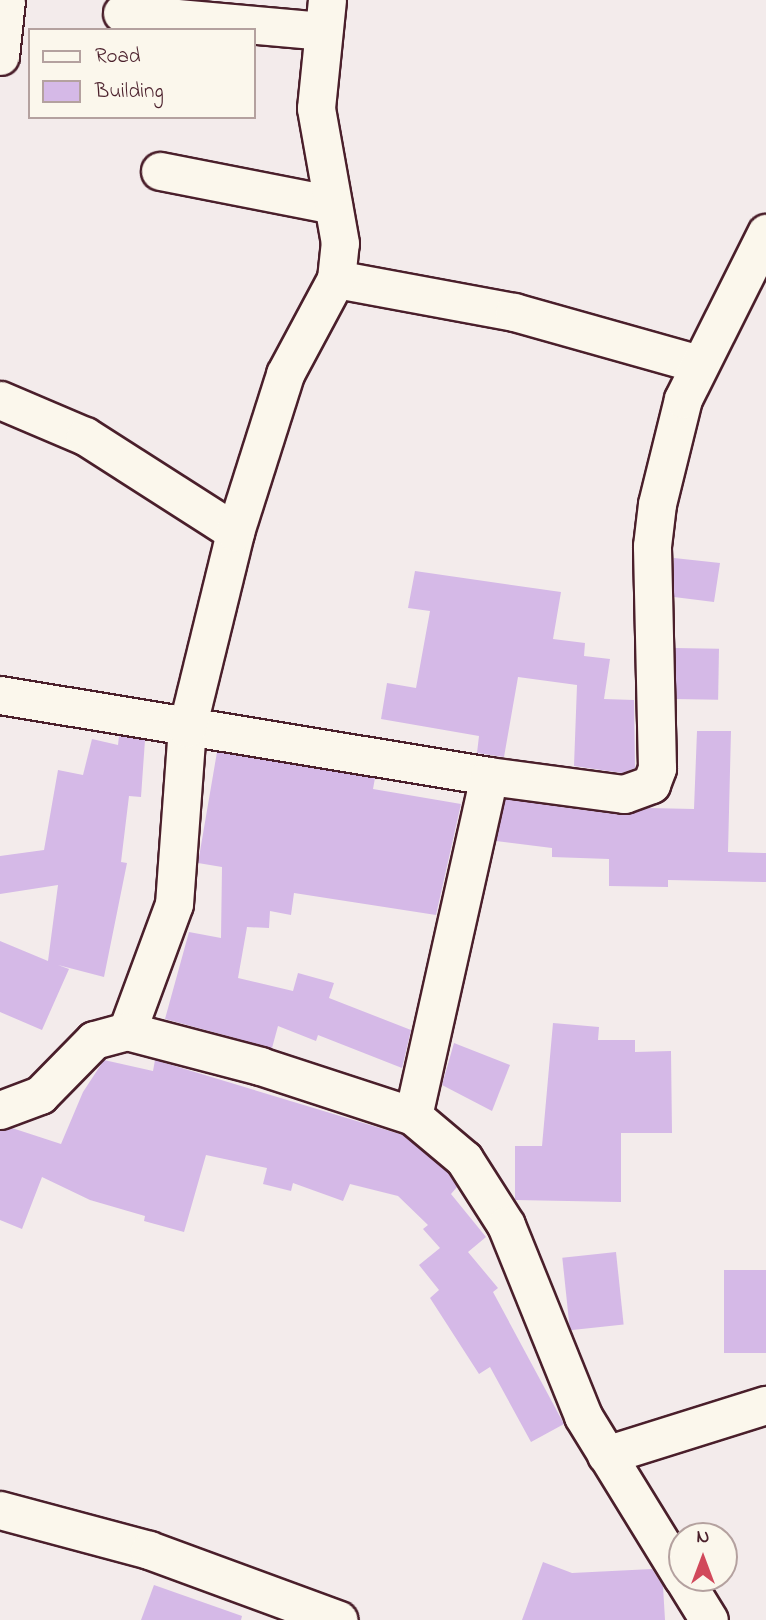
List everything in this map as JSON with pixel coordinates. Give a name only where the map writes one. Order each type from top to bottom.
[{"type":"street","points":[[0,56],[6,0]]},
{"type":"street","points":[[122,13],[325,16],[316,108],[340,243],[337,279],[285,374],[235,532],[187,728],[174,904],[127,1031]]},
{"type":"street","points":[[160,171],[333,205]]},
{"type":"street","points":[[0,695],[489,776],[624,794],[651,784],[657,768],[656,514],[683,399],[766,233]]},
{"type":"street","points":[[337,279],[514,312],[699,363]]},
{"type":"street","points":[[0,400],[85,436],[235,532]]},
{"type":"street","points":[[413,1116],[489,776]]},
{"type":"street","points":[[0,1110],[40,1095],[94,1041],[127,1031],[260,1066],[413,1116],[464,1160],[506,1225],[545,1332],[606,1455],[668,1555]]},
{"type":"street","points":[[606,1455],[766,1405]]},
{"type":"street","points":[[0,1510],[149,1550],[339,1620]]},
{"type":"street","points":[[691,1592],[709,1620]]},
{"type":"building","points":[[674,558],[720,563],[714,602],[674,597]]},
{"type":"building","points":[[415,571],[561,592],[553,639],[585,643],[584,656],[610,659],[604,699],[634,700],[635,768],[622,773],[574,766],[577,685],[518,677],[504,757],[477,753],[479,736],[381,719],[387,683],[416,688],[430,611],[408,608]]},
{"type":"building","points":[[675,648],[719,649],[718,700],[674,699]]},
{"type":"building","points":[[697,731],[731,731],[728,852],[766,853],[766,882],[668,880],[668,887],[609,886],[609,859],[552,857],[552,848],[496,841],[505,799],[621,815],[648,808],[694,809]]},
{"type":"building","points":[[119,736],[145,740],[141,797],[129,796],[121,862],[127,863],[104,977],[58,965],[69,969],[42,1030],[0,1012],[0,941],[48,961],[58,885],[0,894],[0,856],[44,850],[58,770],[83,775],[92,739],[118,745]]},
{"type":"building","points":[[217,752],[375,778],[373,789],[461,804],[436,915],[294,893],[291,915],[270,911],[269,928],[247,927],[238,978],[293,991],[298,973],[334,983],[329,998],[411,1030],[402,1068],[318,1035],[316,1041],[278,1026],[272,1048],[165,1019],[189,932],[221,938],[222,867],[198,863]]},
{"type":"building","points":[[553,1023],[599,1027],[598,1040],[635,1040],[635,1052],[671,1051],[672,1133],[621,1133],[621,1202],[515,1200],[515,1146],[542,1146]]},
{"type":"building","points":[[454,1043],[510,1065],[492,1111],[442,1085]]},
{"type":"building","points":[[104,1060],[153,1071],[155,1060],[403,1135],[448,1173],[457,1187],[451,1194],[486,1237],[468,1252],[498,1288],[493,1292],[564,1424],[531,1442],[490,1367],[479,1374],[430,1298],[439,1290],[419,1265],[440,1248],[423,1229],[428,1225],[398,1196],[350,1184],[343,1201],[293,1183],[291,1191],[263,1184],[267,1168],[206,1155],[184,1232],[144,1221],[145,1216],[90,1200],[42,1177],[22,1229],[0,1220],[0,1130],[12,1128],[61,1144],[83,1092]]},
{"type":"building","points":[[616,1252],[624,1325],[570,1330],[562,1258]]},
{"type":"building","points":[[724,1270],[766,1270],[766,1353],[724,1353]]},
{"type":"building","points":[[543,1562],[572,1573],[652,1569],[663,1586],[665,1620],[522,1620]]},
{"type":"building","points":[[154,1585],[242,1616],[241,1620],[141,1620]]}]
